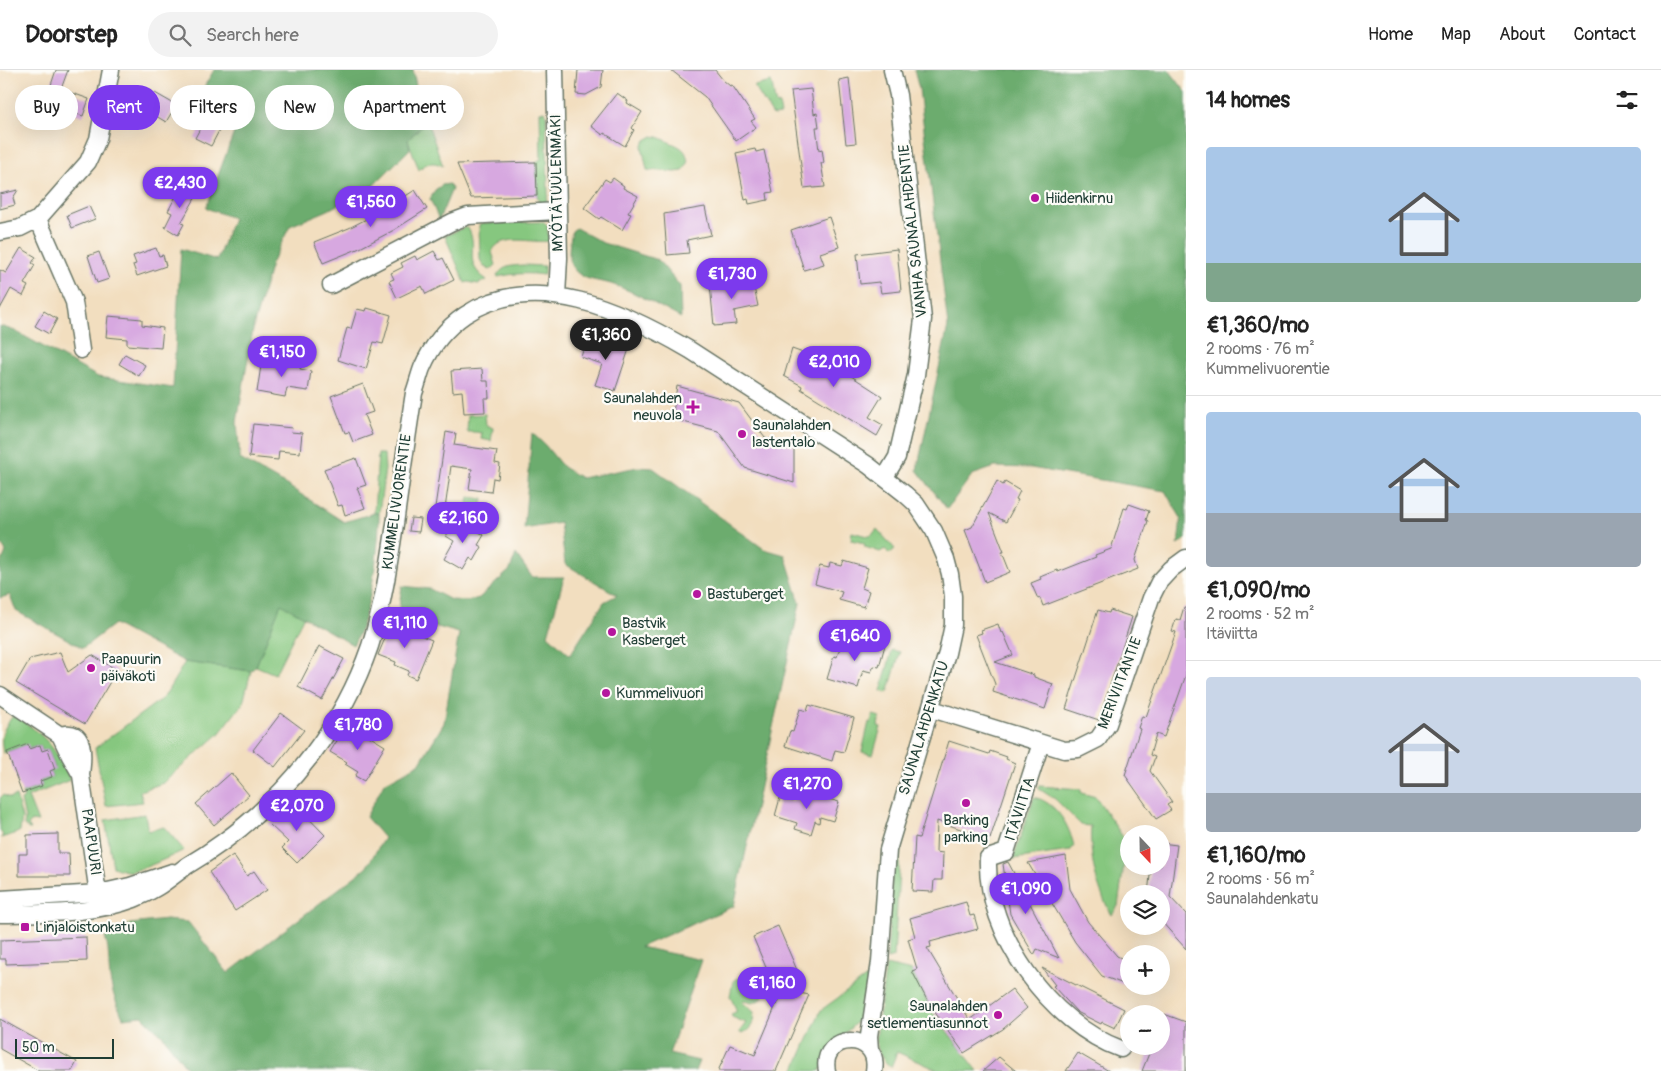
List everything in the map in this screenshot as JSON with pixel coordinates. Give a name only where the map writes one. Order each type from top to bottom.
[{"type":"street","points":[[0,232],[20,228],[38,219],[88,162],[98,139],[111,70]]},
{"type":"street","name":"MYÖTÄTUULENMÄKI","points":[[555,70],[559,258],[558,296]]},
{"type":"street","name":"VANHA SAUNALAHDENTIE","points":[[885,477],[897,457],[916,375],[923,319],[898,95],[892,70]]},
{"type":"street","points":[[331,285],[452,222],[468,216],[558,211]]},
{"type":"street","points":[[38,219],[74,302],[81,350]]},
{"type":"street","name":"KUMMELIVUORENTIE","points":[[0,898],[99,900],[119,904],[155,891],[186,867],[224,842],[254,817],[288,784],[315,752],[336,719],[356,680],[370,645],[383,598],[414,393],[422,367],[446,330],[457,320],[486,303],[521,295],[558,296],[606,309],[665,336],[885,477]]},
{"type":"street","name":"SAUNALAHDENKATU","points":[[876,1064],[869,1036],[880,962],[888,850],[896,819],[932,709],[953,625],[953,596],[950,574],[939,541],[916,504],[885,477]]},
{"type":"street","name":"MERIVIITANTIE","points":[[932,709],[1064,750],[1078,749],[1098,739],[1108,724],[1121,690],[1151,598],[1159,582],[1171,569],[1186,558]]},
{"type":"street","name":"PAAPUURI","points":[[0,695],[60,735],[81,775],[99,900]]},
{"type":"street","name":"ITÄVIITTA","points":[[1041,743],[1006,852],[988,858],[990,891],[1010,945],[1033,982],[1077,1026],[1103,1043],[1120,1049]]},
{"type":"street","name":"KUMMELIVUORENTIE","points":[[0,914],[74,912],[99,900]]},
{"type":"street","name":"SAUNALAHDENKATU","points":[[827,1071],[826,1061],[831,1050],[846,1041],[860,1025],[874,998]]},
{"type":"street","points":[[846,1041],[862,1044],[876,1064]]},
{"type":"green space","points":[[214,70],[413,70],[416,85],[344,85],[344,130],[417,130],[408,140],[410,149],[372,187],[326,211],[290,226],[271,264],[254,324],[237,422],[240,459],[288,486],[344,522],[379,513],[376,562],[364,618],[353,645],[281,604],[256,666],[251,671],[185,662],[114,624],[83,648],[16,611],[10,595],[0,598],[0,565],[6,552],[0,542],[0,326],[15,331],[98,377],[173,388],[181,249],[217,260],[233,218],[206,208],[235,130],[255,130],[255,85],[205,85]]},
{"type":"green space","points":[[914,70],[1169,70],[1186,92],[1186,539],[1178,545],[1181,518],[1165,491],[1031,468],[995,467],[972,475],[947,509],[917,470],[948,326],[919,89]]},
{"type":"green space","points":[[771,82],[775,102],[776,105],[779,104],[781,115],[773,116],[754,86]]},
{"type":"green space","points":[[544,111],[546,113],[548,194],[546,203],[540,205],[537,196],[536,162],[541,159],[540,112]]},
{"type":"green space","points":[[417,130],[430,130],[443,166],[430,163],[424,165],[419,170],[408,140]]},
{"type":"green space","points":[[653,136],[683,149],[688,163],[683,171],[647,170],[642,146],[646,140]]},
{"type":"green space","points":[[449,184],[452,189],[439,220],[430,199],[435,190],[442,185]]},
{"type":"green space","points":[[544,222],[547,226],[549,241],[518,240],[502,242],[492,252],[496,265],[490,270],[483,266],[480,259],[479,225],[482,223]]},
{"type":"green space","points":[[465,227],[468,228],[471,236],[475,267],[487,280],[478,284],[465,283],[445,236]]},
{"type":"green space","points":[[576,228],[603,243],[658,260],[680,286],[681,318],[629,291],[586,278],[577,272],[571,264],[569,254],[572,231]]},
{"type":"green space","points":[[523,265],[544,266],[544,275],[497,276],[505,268]]},
{"type":"green space","points":[[485,414],[486,425],[493,428],[491,441],[481,439],[482,433],[467,432],[468,415]]},
{"type":"green space","points":[[532,433],[545,445],[563,467],[581,478],[638,467],[653,468],[764,549],[785,555],[800,603],[734,906],[640,947],[702,960],[669,1054],[699,1061],[695,1071],[189,1071],[163,1036],[142,1016],[123,1018],[114,996],[105,937],[130,924],[166,920],[188,922],[228,973],[366,868],[384,838],[366,817],[384,783],[419,764],[444,723],[459,633],[398,616],[402,586],[430,589],[451,600],[468,601],[479,598],[510,570],[516,554],[532,577],[564,577],[548,635],[570,655],[604,602],[617,595],[565,564],[560,523],[524,529]]},
{"type":"green space","points":[[378,454],[384,454],[385,469],[379,513],[374,513]]},
{"type":"green space","points":[[469,497],[483,499],[479,519],[469,517],[466,513]]},
{"type":"green space","points":[[877,529],[895,549],[889,554],[885,549],[880,552],[865,547],[864,543],[851,540],[852,532],[871,536]]},
{"type":"green space","points":[[281,603],[304,616],[275,674],[256,666]]},
{"type":"green space","points":[[892,650],[900,652],[888,693],[881,691]]},
{"type":"green space","points":[[185,662],[251,671],[243,703],[219,734],[163,783],[140,791],[143,802],[106,806],[95,748],[164,697]]},
{"type":"green space","points":[[873,715],[880,717],[878,726],[881,727],[873,755],[862,752],[869,722],[871,723]]},
{"type":"green space","points":[[16,716],[49,743],[60,759],[70,780],[28,797],[38,822],[31,821],[28,826],[31,829],[24,826],[25,819],[21,800],[24,798],[22,793],[42,786],[40,781],[52,777],[50,771],[55,768],[48,749],[42,751],[40,745],[29,749],[27,745],[3,753],[3,734],[12,717]]},
{"type":"green space","points":[[1039,786],[1081,789],[1081,793],[1096,797],[1120,833],[1120,875],[1122,875],[1118,906],[1112,915],[1106,905],[1095,872],[1091,848],[1091,826],[1081,825],[1055,799],[1039,789]]},
{"type":"green space","points":[[3,795],[10,798],[16,796],[22,818],[20,831],[1,838],[3,835],[0,831],[0,798]]},
{"type":"green space","points":[[1034,797],[1049,804],[1061,816],[1069,830],[1074,846],[1070,851],[1013,859]]},
{"type":"green space","points":[[145,814],[148,831],[164,827],[184,850],[137,870],[127,871],[113,867],[105,820]]},
{"type":"green space","points":[[904,833],[900,854],[894,957],[887,959],[892,873]]},
{"type":"green space","points":[[886,965],[912,971],[933,1013],[978,1071],[940,1071],[897,1052],[891,1067],[885,1061],[877,1048],[876,1040]]},
{"type":"green space","points":[[748,969],[754,984],[763,998],[753,1003],[742,1002],[754,1012],[753,1023],[749,1030],[741,1033],[739,1032],[746,1023],[732,1017],[731,1014],[736,1012],[736,1009],[730,996],[733,981],[743,976]]},
{"type":"green space","points":[[867,977],[870,978],[860,1015],[855,1024],[844,1034],[820,1071],[794,1071],[821,1010]]},
{"type":"building","points":[[56,70],[68,70],[62,85],[51,85]]},
{"type":"building","points":[[578,70],[603,70],[601,87],[586,95],[576,94]]},
{"type":"building","points":[[671,70],[715,70],[723,80],[730,86],[732,85],[755,119],[751,121],[756,127],[736,141],[705,97]]},
{"type":"building","points":[[849,78],[856,143],[846,144],[839,80]]},
{"type":"building","points":[[811,89],[814,114],[817,113],[819,127],[816,127],[819,150],[822,149],[824,163],[821,163],[825,187],[804,188],[791,91]]},
{"type":"building","points":[[617,93],[628,101],[627,103],[642,112],[632,128],[634,130],[625,146],[604,133],[603,135],[591,126]]},
{"type":"building","points":[[78,95],[88,99],[83,116],[78,114]]},
{"type":"building","points":[[160,96],[170,102],[170,115],[166,122],[160,118]]},
{"type":"building","points":[[199,130],[219,130],[211,146],[195,138]]},
{"type":"building","points":[[755,149],[756,152],[764,150],[773,192],[767,193],[768,200],[749,204],[748,199],[745,200],[736,153]]},
{"type":"building","points":[[536,162],[537,196],[471,198],[457,164]]},
{"type":"building","points":[[613,178],[624,186],[623,188],[638,196],[628,213],[631,214],[622,230],[601,217],[599,219],[584,208],[605,179],[610,182]]},
{"type":"building","points":[[182,185],[198,193],[181,223],[184,224],[178,235],[165,227],[172,213],[168,211]]},
{"type":"building","points":[[18,190],[13,198],[15,205],[0,209],[0,194]]},
{"type":"building","points":[[415,190],[427,209],[394,230],[360,248],[323,263],[314,242],[349,228],[382,211]]},
{"type":"building","points":[[89,206],[95,219],[72,228],[67,215]]},
{"type":"building","points":[[705,207],[711,235],[687,240],[689,253],[667,255],[664,214]]},
{"type":"building","points":[[829,217],[839,247],[820,253],[824,264],[804,270],[791,230]]},
{"type":"building","points":[[21,248],[36,257],[32,263],[35,265],[24,284],[28,286],[23,296],[11,289],[0,309],[0,270],[6,273]]},
{"type":"building","points":[[156,248],[159,256],[163,255],[166,266],[137,276],[133,265],[136,264],[133,256]]},
{"type":"building","points":[[897,249],[901,291],[881,293],[879,282],[860,284],[857,254]]},
{"type":"building","points":[[434,251],[439,260],[443,258],[454,280],[426,294],[422,286],[397,298],[389,281],[394,279],[391,273],[403,267],[401,263],[415,256],[417,260]]},
{"type":"building","points":[[99,252],[109,279],[97,283],[88,256]]},
{"type":"building","points":[[752,278],[758,306],[734,311],[736,324],[714,326],[710,285]]},
{"type":"building","points":[[367,308],[391,315],[383,344],[374,342],[366,369],[338,360],[347,328],[351,329],[357,309],[366,311]]},
{"type":"building","points":[[44,311],[57,319],[49,334],[35,326]]},
{"type":"building","points":[[108,316],[142,319],[142,325],[163,328],[161,348],[127,345],[127,339],[106,337]]},
{"type":"building","points":[[587,337],[629,349],[615,391],[595,385],[602,364],[581,357]]},
{"type":"building","points":[[792,349],[803,353],[811,350],[882,396],[869,417],[883,425],[877,436],[801,389],[802,386],[784,376]]},
{"type":"building","points":[[125,354],[145,365],[139,376],[119,364]]},
{"type":"building","points":[[262,359],[301,365],[300,369],[311,371],[308,391],[287,388],[285,397],[257,392]]},
{"type":"building","points":[[482,369],[483,381],[488,381],[489,398],[484,398],[485,412],[464,413],[462,391],[453,392],[451,371]]},
{"type":"building","points":[[363,384],[373,412],[364,415],[372,435],[353,442],[349,432],[345,433],[331,396]]},
{"type":"building","name":"Saunalahden lastentalo","points":[[677,386],[739,403],[765,438],[794,446],[794,483],[745,468],[718,431],[672,419]]},
{"type":"building","points":[[253,424],[292,428],[291,432],[302,433],[300,453],[279,451],[278,460],[249,457]]},
{"type":"building","points":[[446,432],[456,434],[454,445],[497,451],[495,463],[500,464],[498,479],[493,478],[491,492],[469,489],[472,469],[451,466],[444,516],[434,514]]},
{"type":"building","points":[[356,458],[366,485],[357,488],[365,508],[345,515],[342,505],[338,506],[324,469]]},
{"type":"building","points":[[997,481],[1003,485],[1005,482],[1020,491],[1016,499],[1018,500],[1006,522],[989,513],[1010,572],[985,582],[965,530],[972,527]]},
{"type":"building","points":[[1129,504],[1149,511],[1146,520],[1148,521],[1135,560],[1138,569],[1043,606],[1031,583],[1041,579],[1040,577],[1057,570],[1058,572],[1111,549],[1124,508],[1127,509]]},
{"type":"building","points":[[411,518],[421,519],[419,532],[409,531]]},
{"type":"building","points":[[457,519],[484,535],[478,545],[482,547],[474,561],[470,558],[463,570],[444,559],[454,541],[446,536]]},
{"type":"building","points":[[844,561],[868,568],[862,588],[869,591],[864,607],[839,600],[842,592],[815,584],[820,566],[829,568],[830,563],[842,566]]},
{"type":"building","points":[[1184,607],[1186,607],[1186,675],[1164,737],[1156,734],[1150,755],[1155,757],[1150,771],[1172,802],[1167,805],[1171,810],[1156,819],[1125,775],[1140,729],[1138,728],[1142,716],[1146,717],[1176,632],[1172,631],[1176,619],[1180,620]]},
{"type":"building","points":[[1098,610],[1109,613],[1110,610],[1132,617],[1099,720],[1066,709]]},
{"type":"building","points":[[391,624],[432,640],[416,679],[407,675],[409,671],[395,665],[396,662],[378,655]]},
{"type":"building","points":[[998,624],[1013,655],[995,662],[1034,675],[1034,677],[1053,684],[1045,709],[993,692],[995,684],[976,635],[982,633],[981,630]]},
{"type":"building","points":[[842,641],[855,645],[856,641],[869,645],[870,641],[885,645],[879,667],[874,666],[871,672],[863,670],[858,688],[827,679],[834,656],[837,657]]},
{"type":"building","points":[[319,646],[344,659],[322,700],[298,687]]},
{"type":"building","points":[[60,652],[68,672],[92,655],[117,670],[85,724],[16,683],[30,659]]},
{"type":"building","points":[[809,705],[854,718],[844,752],[835,750],[832,761],[785,746],[790,731],[793,732],[800,709],[807,711]]},
{"type":"building","points":[[281,713],[304,730],[275,767],[253,750]]},
{"type":"building","points":[[348,723],[385,746],[364,781],[355,776],[358,772],[345,764],[347,762],[330,752]]},
{"type":"building","name":"Barking parking","points":[[949,741],[989,754],[990,751],[1007,757],[1006,759],[1015,763],[990,839],[937,821],[936,852],[943,853],[942,880],[934,880],[933,892],[912,891],[915,837],[919,838]]},
{"type":"building","points":[[28,744],[29,749],[40,745],[42,751],[48,749],[55,769],[50,771],[52,777],[40,781],[42,786],[22,793],[7,752]]},
{"type":"building","points":[[231,773],[249,795],[214,825],[196,804]]},
{"type":"building","points":[[797,790],[839,802],[833,821],[820,817],[819,823],[815,821],[811,834],[795,829],[797,823],[775,816],[780,798],[793,801]]},
{"type":"building","points":[[292,801],[325,835],[297,863],[282,848],[288,842],[269,824]]},
{"type":"building","points":[[58,834],[58,853],[69,853],[70,876],[19,876],[19,854],[27,854],[27,835]]},
{"type":"building","points":[[1170,844],[1177,845],[1170,897],[1170,885],[1149,885],[1150,875],[1170,875]]},
{"type":"building","points":[[233,855],[247,876],[254,871],[267,890],[235,911],[209,872]]},
{"type":"building","points":[[1066,856],[1070,889],[1088,922],[1120,958],[1120,983],[1102,976],[1075,942],[1028,863]]},
{"type":"building","points":[[1008,862],[1059,958],[1037,949],[1034,955],[1010,914],[1003,864]]},
{"type":"building","points":[[1170,897],[1186,914],[1186,949],[1170,931]]},
{"type":"building","points":[[966,902],[970,916],[974,915],[978,929],[930,942],[931,947],[927,948],[970,1020],[1012,989],[1027,1008],[1003,1029],[964,1053],[929,1004],[912,971],[917,969],[908,939],[915,937],[910,918]]},
{"type":"building","points":[[778,926],[800,977],[776,988],[809,995],[776,1071],[718,1071],[730,1045],[755,1055],[779,998],[753,937]]},
{"type":"building","points":[[86,937],[87,961],[6,964],[6,959],[0,959],[0,940]]},
{"type":"building","points":[[1042,968],[1120,1007],[1120,1017],[1115,1028],[1102,1022],[1101,1024],[1077,1012],[1053,986],[1055,985]]},
{"type":"building","points":[[1170,1016],[1186,1022],[1186,1071],[1142,1071],[1148,1055],[1170,1055]]},
{"type":"building","points":[[0,1019],[77,1062],[72,1071],[39,1071],[0,1049]]},
{"type":"building","points":[[1078,1053],[1109,1071],[1066,1071]]},
{"type":"building","name":"Saunalahden setlementiasunnot","points":[[999,1057],[1016,1071],[983,1071]]},
{"type":"place","name":"Hiidenkirnu","points":[[1035,198]]},
{"type":"place","name":"Saunalahden neuvola","points":[[693,407]]},
{"type":"place","name":"Saunalahden lastentalo","points":[[742,434]]},
{"type":"place","name":"Bastuberget","points":[[697,594]]},
{"type":"place","name":"Bastvik Kasberget","points":[[612,632]]},
{"type":"place","name":"Paapuurin päiväkoti","points":[[91,668]]},
{"type":"place","name":"Kummelivuori","points":[[606,693]]},
{"type":"place","name":"Barking parking","points":[[966,803]]},
{"type":"place","name":"Linjaloistonkatu","points":[[25,927]]},
{"type":"place","name":"Saunalahden setlementiasunnot","points":[[998,1015]]}]
